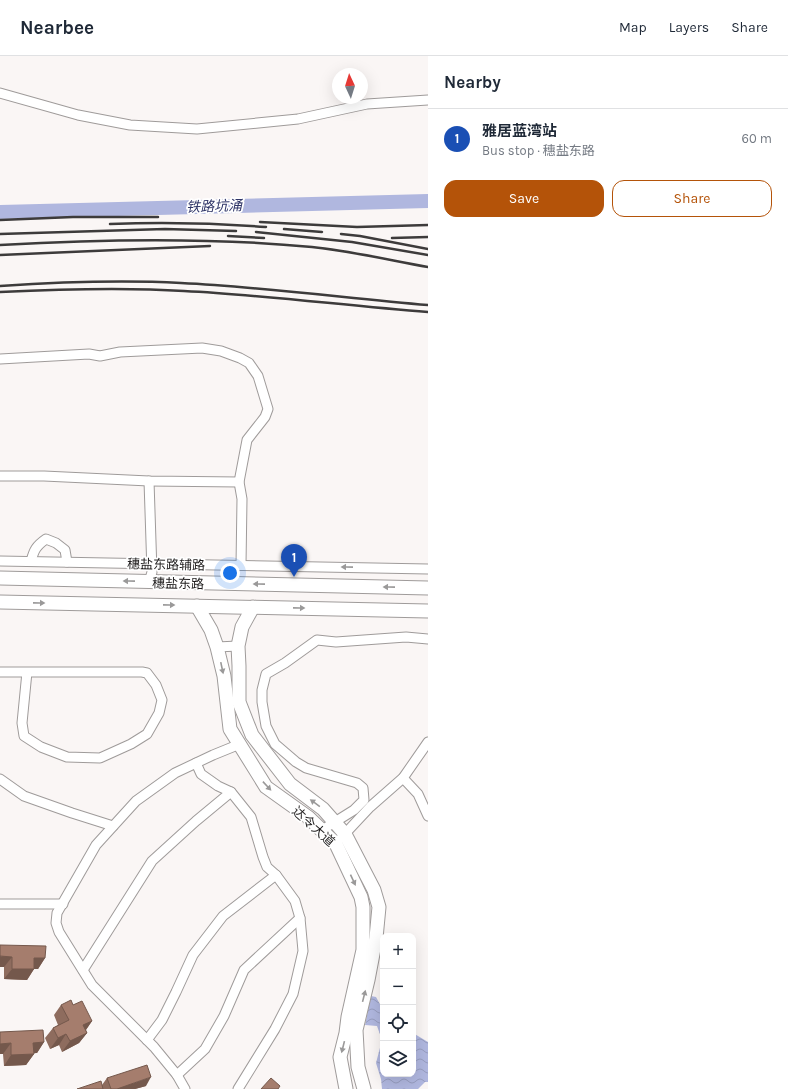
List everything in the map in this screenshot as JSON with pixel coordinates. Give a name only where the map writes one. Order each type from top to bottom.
[{"type":"street","points":[[0,93],[78,115],[130,125],[197,129],[298,119],[367,104],[428,100]]},
{"type":"street","points":[[0,358],[88,354],[100,356],[120,352],[202,348],[221,351],[249,363],[258,376],[268,410],[265,417],[247,440],[239,482],[242,499],[241,565]]},
{"type":"street","points":[[0,476],[44,476],[149,481],[239,482]]},
{"type":"street","points":[[149,481],[152,572],[149,582]]},
{"type":"street","points":[[30,561],[34,551],[46,539],[56,543],[64,550],[67,562]]},
{"type":"street","name":"穗盐东路辅路","points":[[0,561],[428,569]]},
{"type":"street","name":"穗盐东路","points":[[0,578],[428,588]]},
{"type":"street","name":"穗盐东路","points":[[0,602],[428,611]]},
{"type":"street","name":"达令大道","points":[[197,606],[212,630],[217,646],[224,676],[230,729],[266,787],[308,817],[336,844],[361,897],[363,907],[363,950],[353,1018],[356,1030],[358,1067],[364,1089]]},
{"type":"street","name":"达令大道","points":[[253,607],[242,627],[238,646],[239,702],[252,735],[290,784],[323,809],[345,834],[374,890],[379,906],[368,980],[346,1033],[340,1057],[346,1089]]},
{"type":"street","points":[[322,830],[354,810],[364,800],[363,788],[358,783],[306,768],[296,762],[275,744],[266,726],[262,702],[262,690],[266,674],[285,663],[317,640],[336,642],[406,637],[428,639]]},
{"type":"street","points":[[217,646],[238,646]]},
{"type":"street","points":[[0,672],[27,672],[142,672],[147,673],[156,685],[162,700],[159,713],[147,734],[131,744],[100,758],[67,757],[41,747],[24,736],[22,723],[27,672]]},
{"type":"street","points":[[336,844],[370,807],[403,778],[428,742]]},
{"type":"street","points":[[185,1089],[177,1075],[147,1040],[92,985],[59,932],[56,923],[58,913],[96,845],[136,801],[175,773],[240,744]]},
{"type":"street","points":[[196,763],[202,774],[218,786],[231,792],[251,817],[266,867],[276,875],[295,901],[300,918],[303,952],[293,994],[275,1029],[238,1089]]},
{"type":"street","points":[[403,778],[418,794],[428,816]]},
{"type":"street","points":[[0,779],[24,796],[113,826]]},
{"type":"street","points":[[82,970],[152,861],[231,792]]},
{"type":"street","points":[[147,1040],[162,1020],[193,955],[222,916],[276,875]]},
{"type":"street","points":[[0,904],[63,904]]},
{"type":"street","points":[[177,1075],[205,1049],[224,1016],[244,970],[300,918]]},
{"type":"water","points":[[371,996],[376,997],[380,1004],[380,1034],[377,1026],[365,1025]]},
{"type":"water","points":[[416,1035],[428,1042],[428,1082],[425,1082],[418,1089],[382,1089],[380,1077],[416,1077]]},
{"type":"water","points":[[380,1048],[380,1076],[376,1063]]},
{"type":"building","points":[[0,945],[46,946],[45,958],[34,958],[34,969],[12,969],[12,957],[0,956]]},
{"type":"building","points":[[71,1000],[73,1005],[82,1001],[92,1021],[83,1025],[87,1033],[70,1041],[66,1034],[58,1038],[53,1028],[69,1020],[61,1005]]},
{"type":"building","points":[[43,1030],[44,1042],[33,1043],[34,1054],[11,1055],[11,1043],[0,1044],[0,1032]]},
{"type":"building","points":[[147,1065],[151,1077],[117,1089],[111,1089],[107,1078]]},
{"type":"building","points":[[271,1078],[280,1086],[278,1089],[261,1089]]},
{"type":"building","points":[[101,1081],[103,1089],[77,1089]]},
{"type":"waterway","name":"铁路坑涌","points":[[0,212],[428,201]]},
{"type":"railway","points":[[0,220],[73,217],[158,217]]},
{"type":"railway","points":[[260,222],[357,227],[428,225]]},
{"type":"railway","points":[[110,224],[188,223],[266,227]]},
{"type":"railway","points":[[0,234],[165,229],[236,231]]},
{"type":"railway","points":[[284,229],[322,232]]},
{"type":"railway","points":[[256,232],[352,242],[428,255]]},
{"type":"railway","points":[[341,234],[360,236],[428,249]]},
{"type":"railway","points":[[228,236],[264,238]]},
{"type":"railway","points":[[392,238],[428,237]]},
{"type":"railway","points":[[0,245],[117,240],[195,240],[273,244],[312,247],[356,253],[428,267]]},
{"type":"railway","points":[[0,255],[210,246]]},
{"type":"railway","points":[[0,286],[90,282],[181,283],[274,290],[428,305]]},
{"type":"railway","points":[[0,292],[92,289],[161,290],[245,295],[428,312]]},
{"type":"place","name":"雅居蓝湾站","points":[[294,577]]}]
